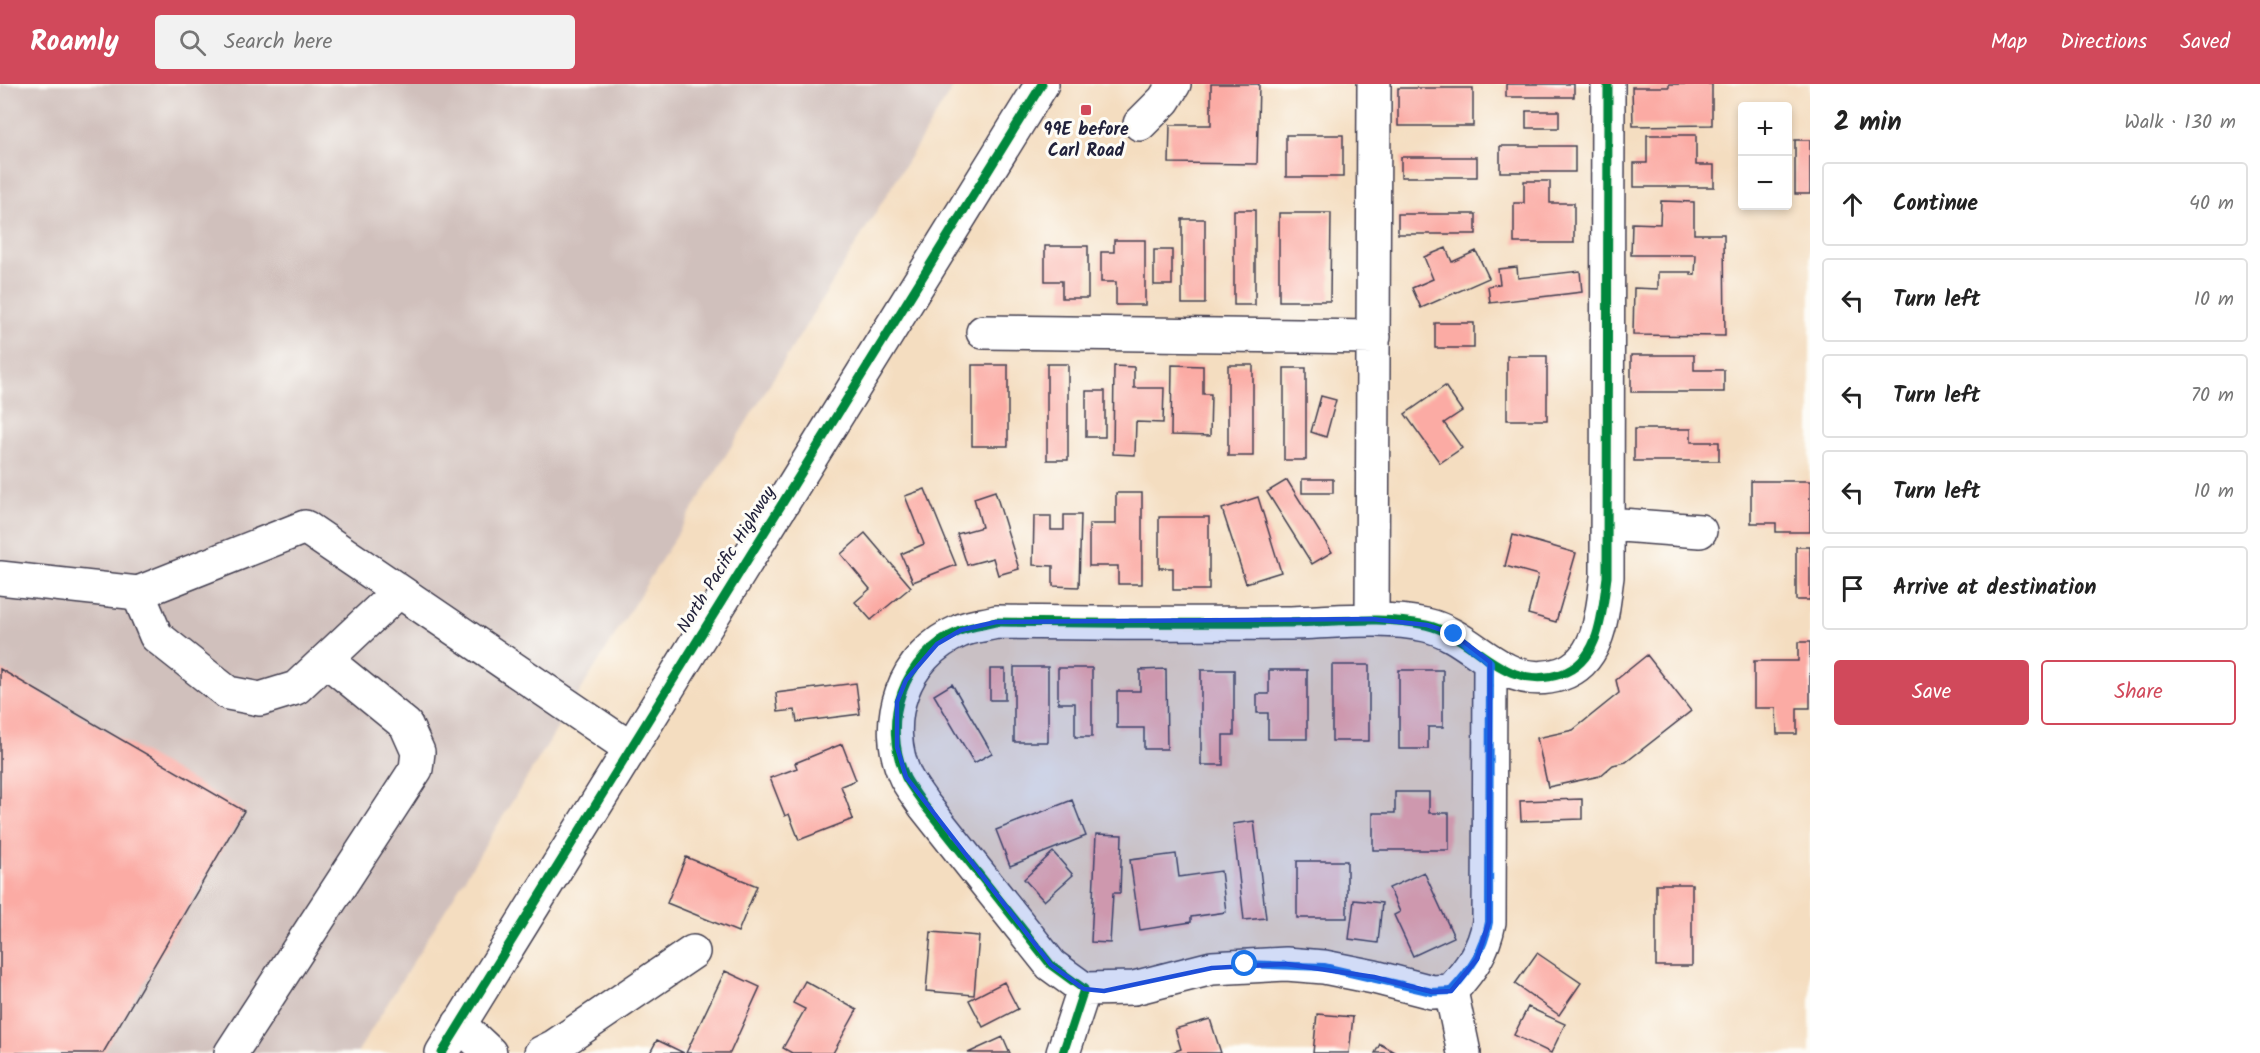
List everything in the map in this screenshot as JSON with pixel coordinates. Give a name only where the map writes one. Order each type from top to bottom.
[{"type":"street","name":"North Pacific Highway","points":[[441,1053],[1042,84]]},
{"type":"street","points":[[1140,124],[1164,100],[1174,84]]},
{"type":"street","points":[[1372,619],[1374,84]]},
{"type":"street","points":[[1490,662],[1489,922],[1486,940],[1477,959],[1451,991],[1432,992],[1364,975],[1286,964],[1212,968],[1134,988],[1084,989],[1051,965],[924,805],[906,777],[897,747],[896,713],[906,680],[919,662],[937,644],[961,630],[996,622],[1294,623],[1372,619],[1427,625],[1454,634],[1490,662],[1512,673],[1543,678],[1564,673],[1590,650],[1599,630],[1607,577],[1608,84]]},
{"type":"street","points":[[983,332],[1374,337]]},
{"type":"street","points":[[1608,524],[1700,531]]},
{"type":"street","points":[[0,578],[138,593],[305,527],[630,747]]},
{"type":"street","points":[[138,593],[156,636],[228,693],[260,699],[296,688],[399,591]]},
{"type":"street","points":[[231,1053],[416,769],[418,752],[406,725],[326,660]]},
{"type":"street","points":[[541,1053],[555,1046],[693,952]]},
{"type":"street","points":[[1063,1053],[1084,989]]},
{"type":"street","points":[[1451,991],[1464,1053]]},
{"type":"street","points":[[459,1024],[489,1053]]},
{"type":"highlighted area","points":[[1372,619],[1427,625],[1454,634],[1490,662],[1489,922],[1477,959],[1451,991],[1432,992],[1374,977],[1286,964],[1212,968],[1104,991],[1084,989],[1051,965],[906,777],[897,747],[897,702],[906,680],[937,644],[961,630],[996,622]]},
{"type":"shaded area","points":[[0,84],[955,84],[357,1053],[0,1053]]},
{"type":"building","points":[[1211,84],[1259,84],[1257,164],[1169,163],[1170,125],[1211,125]]},
{"type":"building","points":[[1506,84],[1574,84],[1574,97],[1506,97]]},
{"type":"building","points":[[1669,84],[1712,84],[1712,125],[1633,126],[1632,87],[1669,87]]},
{"type":"building","points":[[1398,88],[1473,88],[1473,126],[1398,126]]},
{"type":"building","points":[[1526,111],[1559,111],[1559,128],[1526,128]]},
{"type":"building","points":[[1286,135],[1343,135],[1343,177],[1286,177]]},
{"type":"building","points":[[1647,135],[1696,135],[1696,165],[1714,165],[1714,187],[1634,187],[1634,163],[1647,163]]},
{"type":"building","points":[[1795,140],[1810,140],[1810,194],[1795,194]]},
{"type":"building","points":[[1500,146],[1575,146],[1575,172],[1500,172]]},
{"type":"building","points":[[1401,157],[1477,157],[1477,177],[1401,177]]},
{"type":"building","points":[[1524,181],[1550,181],[1550,203],[1574,203],[1574,243],[1514,243],[1514,203],[1524,203]]},
{"type":"building","points":[[1661,201],[1694,202],[1694,234],[1724,234],[1725,336],[1633,335],[1634,288],[1658,289],[1658,272],[1691,272],[1691,275],[1695,275],[1696,255],[1631,255],[1632,223],[1660,224]]},
{"type":"building","points":[[1234,210],[1255,210],[1255,305],[1234,305]]},
{"type":"building","points":[[1279,213],[1331,213],[1330,301],[1279,301]]},
{"type":"building","points":[[1398,214],[1476,214],[1476,234],[1398,234]]},
{"type":"building","points":[[1182,219],[1205,219],[1205,304],[1182,304]]},
{"type":"building","points":[[1114,240],[1145,240],[1145,305],[1116,305],[1116,282],[1101,282],[1101,252],[1114,252]]},
{"type":"building","points":[[1045,246],[1088,246],[1088,298],[1062,298],[1062,281],[1045,281]]},
{"type":"building","points":[[1446,248],[1452,262],[1476,251],[1489,278],[1421,308],[1412,288],[1433,279],[1424,257]]},
{"type":"building","points":[[1154,250],[1172,250],[1172,285],[1154,285]]},
{"type":"building","points":[[1517,267],[1518,278],[1580,271],[1582,292],[1490,303],[1488,286],[1500,284],[1498,269]]},
{"type":"building","points":[[1435,323],[1474,323],[1474,348],[1435,348]]},
{"type":"building","points":[[1631,355],[1694,355],[1694,370],[1724,370],[1724,392],[1631,392]]},
{"type":"building","points":[[1507,356],[1547,356],[1547,420],[1507,420]]},
{"type":"building","points":[[1047,364],[1068,364],[1068,460],[1047,460]]},
{"type":"building","points":[[972,365],[1008,365],[1008,446],[972,446]]},
{"type":"building","points":[[1172,365],[1203,366],[1203,394],[1211,394],[1210,436],[1171,435]]},
{"type":"building","points":[[1228,365],[1253,365],[1253,456],[1228,456]]},
{"type":"building","points":[[1114,366],[1134,367],[1134,388],[1164,388],[1163,423],[1136,422],[1135,455],[1113,454]]},
{"type":"building","points":[[1284,368],[1306,368],[1306,460],[1284,460]]},
{"type":"building","points":[[1445,386],[1462,411],[1444,423],[1462,448],[1440,463],[1405,414]]},
{"type":"building","points":[[1086,391],[1105,391],[1105,437],[1086,437]]},
{"type":"building","points":[[1321,396],[1336,400],[1326,437],[1311,432]]},
{"type":"building","points":[[1634,429],[1691,429],[1691,442],[1719,442],[1719,461],[1634,461]]},
{"type":"building","points":[[1302,479],[1333,479],[1333,493],[1302,493]]},
{"type":"building","points":[[1287,480],[1332,552],[1312,564],[1267,492]]},
{"type":"building","points":[[1751,481],[1810,481],[1810,532],[1776,532],[1776,523],[1751,523]]},
{"type":"building","points":[[925,489],[956,565],[913,582],[901,554],[924,544],[905,496]]},
{"type":"building","points":[[995,491],[1019,569],[998,575],[993,558],[967,565],[957,534],[982,527],[974,498]]},
{"type":"building","points":[[1116,493],[1142,493],[1142,584],[1118,584],[1118,566],[1089,566],[1089,524],[1116,524]]},
{"type":"building","points":[[1258,497],[1281,572],[1246,583],[1222,509]]},
{"type":"building","points":[[1064,515],[1081,515],[1079,587],[1053,586],[1053,566],[1033,565],[1034,516],[1051,516],[1051,530],[1064,530]]},
{"type":"building","points":[[1159,517],[1209,517],[1209,590],[1173,590],[1173,568],[1159,568]]},
{"type":"building","points":[[865,533],[911,587],[871,620],[855,602],[870,589],[841,554]]},
{"type":"building","points":[[1513,535],[1576,553],[1556,622],[1528,614],[1538,575],[1505,566]]},
{"type":"building","points":[[1796,547],[1810,547],[1810,600],[1796,600]]},
{"type":"building","points":[[1798,642],[1810,642],[1810,708],[1797,708],[1797,734],[1777,734],[1776,708],[1754,708],[1754,661],[1798,661]]},
{"type":"building","points":[[1647,655],[1691,711],[1626,762],[1613,765],[1600,776],[1548,787],[1537,738],[1573,730],[1619,693],[1616,680]]},
{"type":"building","points":[[1332,665],[1369,665],[1369,741],[1332,741]]},
{"type":"building","points":[[1014,667],[1048,667],[1048,742],[1014,742]]},
{"type":"building","points":[[1058,668],[1092,668],[1092,737],[1075,737],[1075,703],[1058,703]]},
{"type":"building","points":[[0,669],[244,811],[103,1053],[0,1053]]},
{"type":"building","points":[[990,669],[1005,669],[1005,700],[990,700]]},
{"type":"building","points":[[1166,669],[1167,749],[1144,749],[1144,728],[1117,728],[1117,691],[1140,691],[1140,670]]},
{"type":"building","points":[[1201,670],[1234,670],[1234,735],[1223,735],[1223,765],[1201,765]]},
{"type":"building","points":[[1269,670],[1307,670],[1307,739],[1268,739],[1268,713],[1257,713],[1257,694],[1269,694]]},
{"type":"building","points":[[1399,670],[1443,670],[1443,727],[1428,727],[1428,749],[1399,749]]},
{"type":"building","points":[[856,683],[860,714],[797,722],[795,710],[778,712],[776,693]]},
{"type":"building","points":[[952,684],[992,753],[974,763],[934,695]]},
{"type":"building","points":[[842,744],[856,780],[841,786],[853,819],[799,840],[789,814],[785,816],[770,778],[797,768],[795,763]]},
{"type":"building","points":[[1395,792],[1429,792],[1429,813],[1449,813],[1449,850],[1373,850],[1373,813],[1395,813]]},
{"type":"building","points":[[1582,799],[1582,819],[1521,821],[1520,801]]},
{"type":"building","points":[[1072,800],[1086,836],[1010,866],[996,830]]},
{"type":"building","points":[[1254,821],[1266,918],[1244,920],[1233,824]]},
{"type":"building","points":[[1096,834],[1122,835],[1120,893],[1113,893],[1110,943],[1091,942]]},
{"type":"building","points":[[1053,852],[1073,875],[1044,901],[1024,879]]},
{"type":"building","points":[[1176,854],[1179,877],[1221,871],[1226,912],[1191,917],[1191,922],[1140,930],[1130,860]]},
{"type":"building","points":[[686,857],[757,886],[738,932],[667,903]]},
{"type":"building","points":[[1297,861],[1347,861],[1347,918],[1297,918]]},
{"type":"building","points":[[1424,872],[1454,937],[1413,956],[1394,915],[1400,912],[1389,888]]},
{"type":"building","points":[[1656,884],[1692,884],[1692,966],[1656,966]]},
{"type":"building","points":[[1354,900],[1382,903],[1378,943],[1349,939]]},
{"type":"building","points":[[931,932],[979,936],[974,995],[926,991]]},
{"type":"building","points":[[1537,953],[1581,983],[1559,1015],[1515,984]]},
{"type":"building","points":[[725,971],[760,987],[730,1053],[686,1053]]},
{"type":"building","points":[[805,981],[857,1010],[833,1053],[792,1053],[783,1048],[805,1009],[793,1003]]},
{"type":"building","points":[[1004,982],[1018,1009],[983,1027],[969,1000]]},
{"type":"building","points":[[1528,1007],[1565,1024],[1551,1053],[1514,1035]]},
{"type":"building","points":[[1317,1014],[1353,1017],[1349,1053],[1313,1053]]},
{"type":"building","points":[[1210,1019],[1221,1053],[1170,1053],[1181,1049],[1175,1029]]},
{"type":"building","points":[[1003,1037],[1010,1053],[968,1053]]},
{"type":"building","points":[[657,1040],[684,1053],[650,1053]]},
{"type":"building","points":[[1380,1044],[1396,1053],[1375,1053]]},
{"type":"cycle path","points":[[442,1053],[1042,84]]},
{"type":"cycle path","points":[[1063,1053],[1084,989],[1051,965],[924,805],[906,778],[895,735],[902,692],[911,673],[924,656],[940,642],[964,629],[996,622],[1300,623],[1390,620],[1426,625],[1444,631],[1490,661],[1522,676],[1541,678],[1561,674],[1574,667],[1592,647],[1601,619],[1607,577],[1608,84]]},
{"type":"place","name":"99E before Carl Road","points":[[1086,110]]},
{"type":"route","points":[[1245,964],[1324,967],[1432,992],[1451,991],[1468,973],[1477,959],[1486,940],[1489,922],[1490,662],[1454,634]]}]
